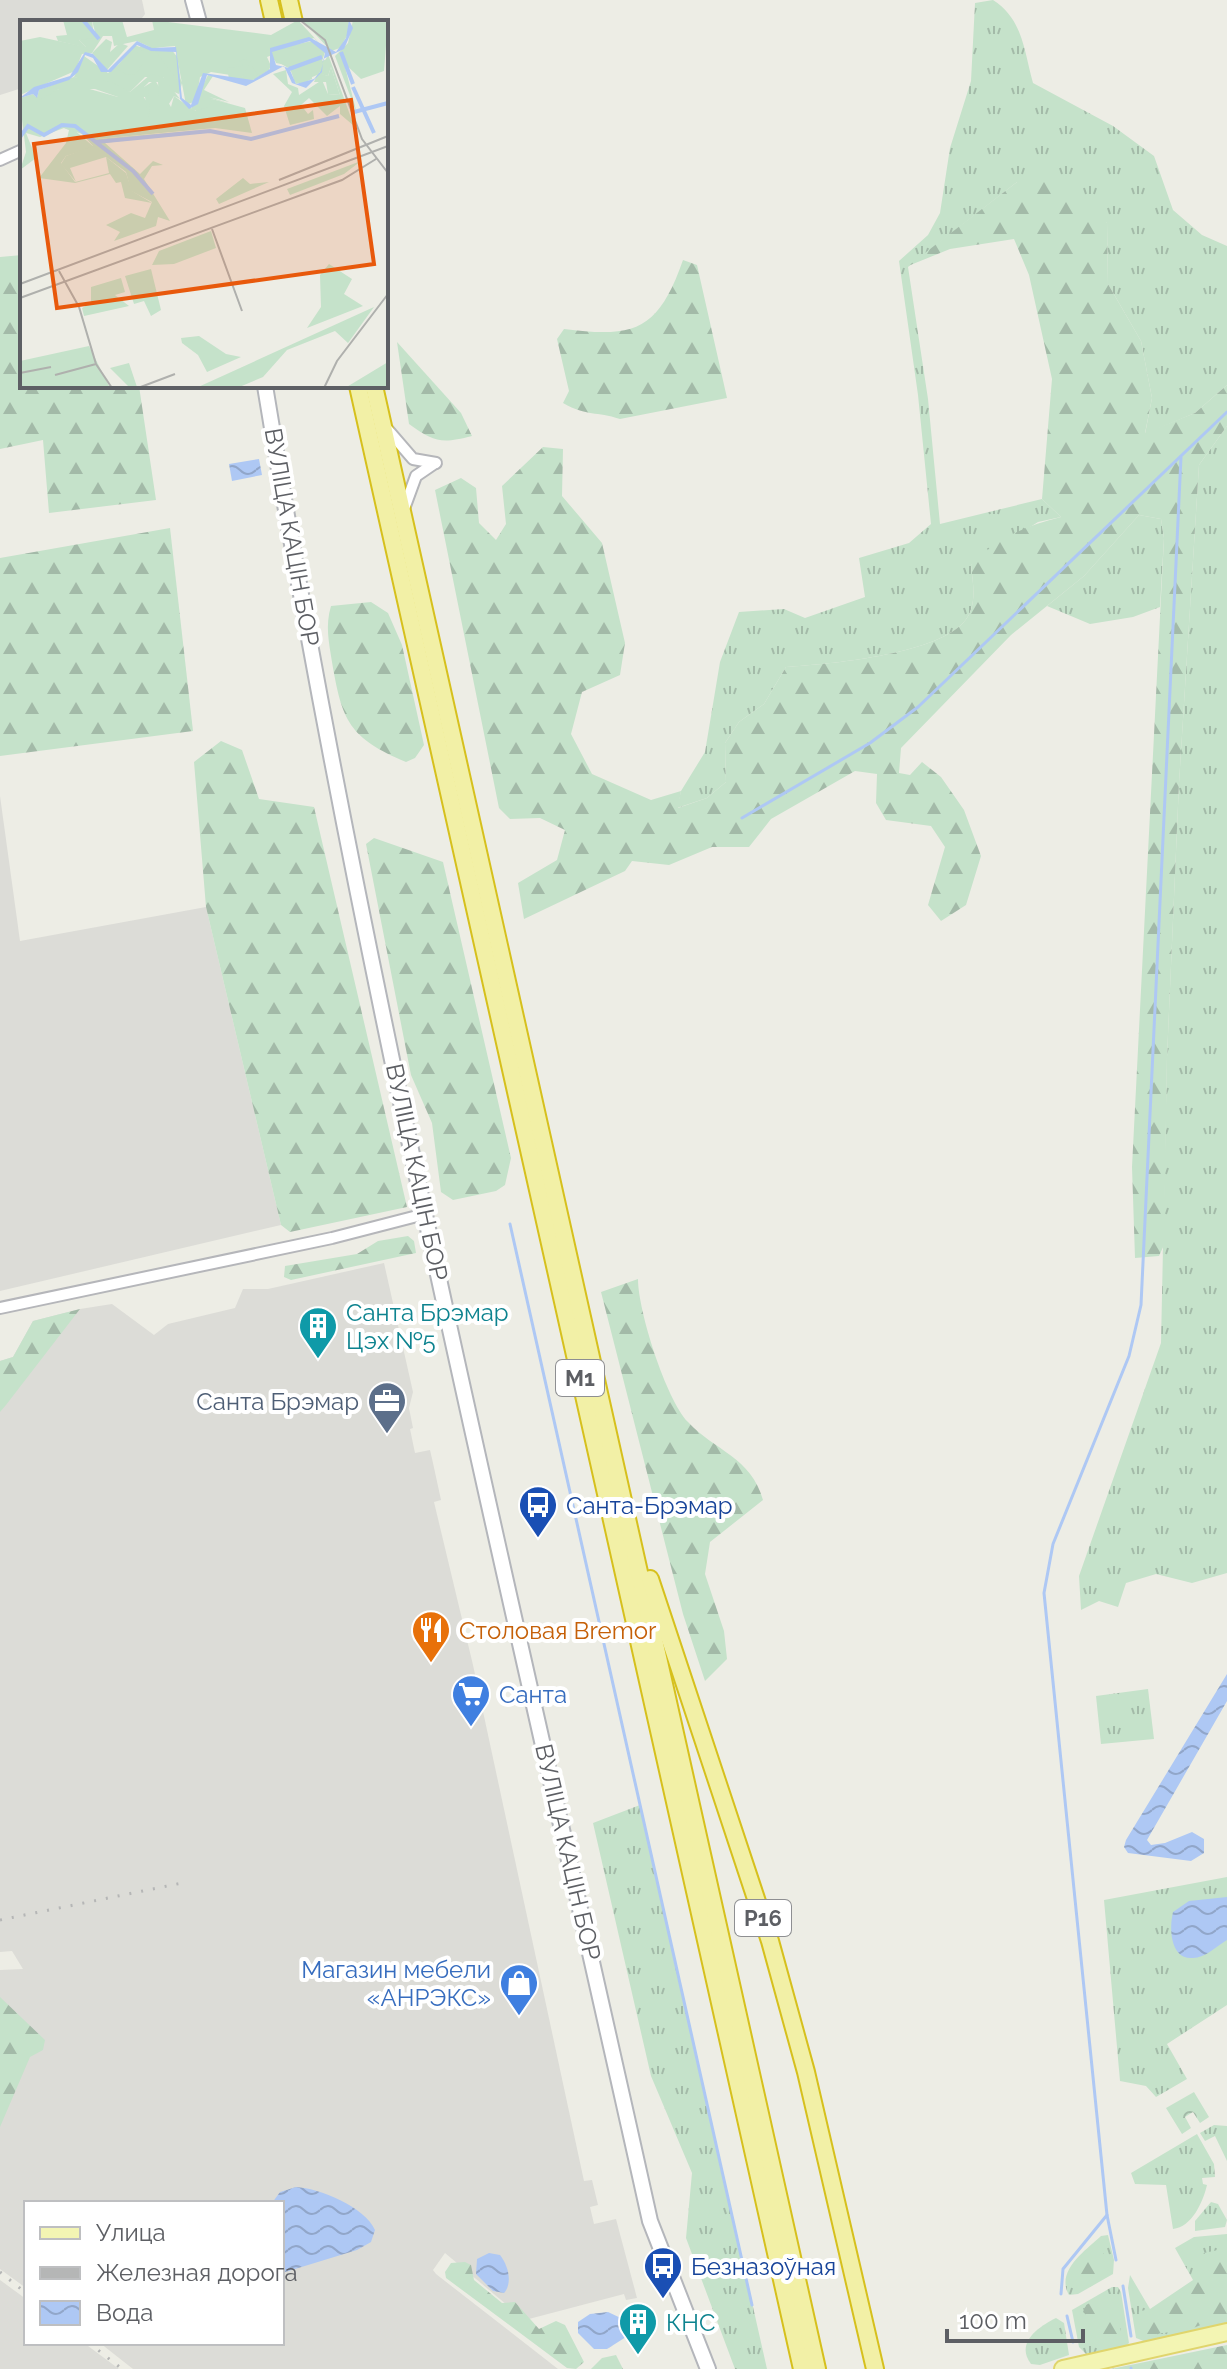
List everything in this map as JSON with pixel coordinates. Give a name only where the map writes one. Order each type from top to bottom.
[{"type":"highway","points":[[269,0],[274,20]]},
{"type":"highway","points":[[289,0],[294,20]]},
{"type":"highway","name":"М1","points":[[358,388],[802,2369]]},
{"type":"highway","name":"М1","points":[[374,388],[817,2369]]},
{"type":"highway","name":"Р16","points":[[617,1477],[770,1941],[809,2087],[875,2369]]},
{"type":"main road","points":[[193,0],[198,20]]},
{"type":"main road","name":"ВУЛІЦА КАЦІН БОР","points":[[265,388],[293,557],[425,1214],[650,2221],[708,2369]]},
{"type":"main road","points":[[1063,2369],[1227,2332]]},
{"type":"street","points":[[0,160],[20,151]]},
{"type":"street","points":[[381,421],[413,459],[436,463],[416,476],[403,520]]},
{"type":"street","points":[[0,1308],[332,1238],[425,1214]]},
{"type":"shaded area","points":[[0,0],[142,0],[145,14],[140,20],[20,20],[20,89],[0,95]]},
{"type":"shaded area","points":[[0,796],[20,941],[206,907],[281,1225],[0,1291]]},
{"type":"shaded area","points":[[384,1263],[413,1392],[409,1408],[415,1453],[430,1450],[441,1500],[434,1502],[473,1665],[584,2181],[592,2180],[598,2205],[590,2207],[594,2224],[616,2219],[637,2298],[626,2300],[624,2294],[525,2320],[445,2253],[433,2270],[558,2369],[133,2369],[103,2345],[284,2345],[284,2201],[24,2201],[24,2287],[0,2269],[0,1970],[23,1969],[12,1951],[0,1952],[0,1361],[13,1357],[33,1321],[112,1304],[154,1335],[168,1324],[235,1308],[243,1289],[268,1289]]},
{"type":"shaded area","points":[[0,2280],[24,2298],[24,2345],[87,2345],[119,2369],[0,2369]]},
{"type":"green space","points":[[993,0],[1011,16],[1016,26],[1033,83],[1113,126],[1154,156],[1173,210],[1202,235],[1227,246],[1227,385],[1195,413],[1145,434],[1152,398],[1141,341],[1108,284],[1107,223],[1017,182],[908,267],[928,399],[940,524],[1042,499],[1061,517],[1038,522],[971,565],[971,610],[963,623],[948,634],[928,643],[879,656],[786,667],[764,704],[739,722],[725,743],[726,782],[707,798],[677,808],[681,791],[705,752],[720,662],[739,612],[784,609],[805,618],[865,597],[859,558],[909,543],[931,524],[918,395],[899,261],[928,235],[940,213],[950,148],[971,81],[975,3]]},
{"type":"green space","points":[[1057,176],[1107,223],[1108,284],[1141,341],[1152,398],[1145,433],[1195,413],[1227,385],[1227,426],[1199,465],[1179,783],[1167,1057],[1164,1245],[1159,1256],[1135,1258],[1132,1167],[1164,538],[1161,519],[1139,515],[1084,576],[1011,635],[901,748],[899,773],[910,775],[922,762],[941,777],[964,810],[981,856],[966,905],[941,921],[928,905],[945,847],[931,826],[886,820],[876,803],[877,774],[855,771],[771,819],[749,847],[712,847],[669,865],[632,861],[625,871],[524,919],[518,883],[557,860],[565,830],[540,818],[510,819],[499,808],[435,490],[461,478],[476,488],[479,523],[496,540],[506,524],[502,486],[543,447],[563,449],[562,496],[602,543],[625,643],[620,675],[582,692],[571,734],[592,774],[651,800],[681,791],[678,808],[707,798],[726,782],[725,743],[739,722],[764,704],[786,667],[879,656],[928,643],[948,634],[963,623],[971,610],[971,565],[1012,534],[1061,517],[1042,499],[1052,379],[1029,275],[1014,239],[950,249],[908,266],[1017,182]]},
{"type":"green space","points":[[20,255],[20,388],[139,388],[156,500],[49,513],[43,440],[0,449],[0,257]]},
{"type":"green space","points":[[683,260],[697,265],[727,398],[620,419],[579,410],[563,403],[569,391],[557,339],[564,329],[609,332],[641,324],[664,302]]},
{"type":"green space","points":[[397,342],[461,413],[472,436],[438,440],[409,424]]},
{"type":"green space","points":[[1227,426],[1227,1573],[1192,1583],[1156,1574],[1126,1583],[1118,1607],[1099,1601],[1081,1610],[1079,1576],[1161,1343],[1167,1057],[1179,783],[1199,465]]},
{"type":"green space","points":[[1139,515],[1161,519],[1164,538],[1160,607],[1133,617],[1090,624],[1047,606],[1084,576]]},
{"type":"green space","points":[[170,528],[193,731],[0,756],[0,558]]},
{"type":"green space","points":[[371,602],[388,613],[402,645],[424,745],[415,758],[406,762],[372,745],[351,725],[336,682],[328,634],[331,606]]},
{"type":"green space","points":[[221,741],[242,750],[259,799],[314,807],[407,1207],[290,1232],[281,1225],[206,907],[194,762]]},
{"type":"green space","points":[[374,838],[443,862],[511,1158],[505,1185],[496,1191],[453,1200],[441,1192],[432,1123],[411,1075],[366,844]]},
{"type":"green space","points":[[408,1236],[414,1241],[416,1253],[291,1280],[284,1277],[285,1266],[357,1254],[378,1241]]},
{"type":"green space","points":[[638,1279],[643,1312],[655,1354],[680,1411],[698,1432],[741,1464],[757,1485],[763,1500],[710,1542],[705,1574],[724,1631],[727,1659],[705,1681],[683,1614],[601,1292]]},
{"type":"green space","points":[[80,1309],[0,1412],[0,1361],[13,1357],[33,1321]]},
{"type":"green space","points":[[1148,1689],[1154,1739],[1101,1744],[1096,1696]]},
{"type":"green space","points":[[640,1805],[767,2369],[735,2369],[686,2238],[692,2173],[651,2076],[593,1823]]},
{"type":"green space","points":[[1227,1877],[1227,2005],[1167,2044],[1187,2079],[1156,2097],[1146,2086],[1120,2081],[1104,1900]]},
{"type":"green space","points":[[0,1997],[45,2040],[43,2050],[30,2057],[0,2127]]},
{"type":"green space","points":[[1194,2092],[1209,2117],[1200,2123],[1193,2112],[1185,2117],[1191,2128],[1182,2134],[1166,2108]]},
{"type":"green space","points":[[1214,2125],[1227,2126],[1227,2161],[1215,2136],[1205,2141],[1200,2133]]},
{"type":"green space","points":[[1197,2134],[1214,2164],[1215,2177],[1202,2178],[1203,2184],[1207,2185],[1199,2206],[1186,2224],[1173,2229],[1166,2185],[1135,2184],[1131,2173]]},
{"type":"green space","points":[[1211,2202],[1218,2204],[1227,2220],[1225,2227],[1195,2231],[1195,2221]]},
{"type":"green space","points":[[1227,2234],[1227,2324],[1146,2342],[1136,2338],[1128,2288],[1130,2275],[1150,2309],[1193,2280],[1175,2248],[1194,2237]]},
{"type":"green space","points":[[1108,2235],[1114,2260],[1113,2274],[1078,2294],[1069,2295],[1066,2278],[1069,2269],[1101,2236]]},
{"type":"green space","points":[[1227,2248],[1227,2314],[1191,2329],[1142,2336],[1137,2326],[1139,2311],[1164,2308],[1196,2284],[1198,2263],[1204,2253]]},
{"type":"green space","points":[[1100,2251],[1108,2257],[1109,2274],[1090,2287],[1070,2285],[1069,2274],[1083,2255]]},
{"type":"green space","points":[[451,2263],[471,2265],[474,2280],[502,2303],[515,2302],[539,2329],[556,2321],[565,2325],[584,2362],[576,2369],[567,2368],[446,2278],[445,2272]]},
{"type":"green space","points":[[1112,2287],[1118,2287],[1121,2292],[1129,2343],[1124,2348],[1086,2354],[1079,2347],[1072,2310]]},
{"type":"green space","points":[[1107,2294],[1114,2294],[1120,2318],[1118,2341],[1110,2344],[1100,2340],[1096,2322],[1083,2312],[1086,2305]]},
{"type":"green space","points":[[1056,2318],[1064,2323],[1069,2355],[1040,2365],[1031,2364],[1027,2356],[1027,2343],[1036,2331]]},
{"type":"green space","points":[[1227,2345],[1227,2369],[1111,2369]]},
{"type":"green space","points":[[616,2355],[623,2369],[591,2369],[602,2358]]},
{"type":"water","points":[[259,459],[262,475],[232,481],[229,464]]},
{"type":"water","points":[[1227,1674],[1227,1701],[1147,1840],[1151,1845],[1165,1843],[1192,1832],[1204,1839],[1204,1853],[1191,1861],[1128,1853],[1124,1847],[1126,1840]]},
{"type":"water","points":[[1227,1897],[1227,1940],[1197,1957],[1180,1954],[1173,1942],[1173,1912],[1189,1901]]},
{"type":"water","points":[[296,2187],[306,2188],[352,2207],[375,2230],[371,2242],[357,2250],[284,2272],[284,2201],[273,2201],[280,2192]]},
{"type":"water","points":[[489,2253],[500,2255],[507,2269],[509,2279],[504,2293],[493,2291],[476,2274],[477,2259]]},
{"type":"water","points":[[608,2312],[625,2320],[626,2337],[607,2349],[594,2349],[578,2333],[578,2322],[590,2314]]},
{"type":"waterway","points":[[742,818],[870,743],[918,707],[1227,412]]},
{"type":"waterway","points":[[1116,2260],[1107,2215],[1044,1593],[1053,1544],[1129,1356],[1141,1305],[1181,457]]},
{"type":"waterway","points":[[510,1224],[752,2305]]},
{"type":"waterway","points":[[1061,2294],[1063,2269],[1107,2215]]},
{"type":"waterway","points":[[1123,2286],[1131,2336]]},
{"type":"waterway","points":[[1067,2316],[1073,2342]]},
{"type":"railway","points":[[0,1920],[182,1883]]},
{"type":"railway","points":[[0,2272],[24,2291]]},
{"type":"railway","points":[[92,2345],[122,2369]]},
{"type":"place","name":"Санта Брэмар Цэх №5","points":[[318,1360]]},
{"type":"place","name":"Санта Брэмар","points":[[387,1435]]},
{"type":"place","name":"Санта-Брэмар","points":[[538,1539]]},
{"type":"place","name":"Столовая Bremor","points":[[431,1664]]},
{"type":"place","name":"Санта","points":[[471,1728]]},
{"type":"place","name":"Магазин мебели «АНРЭКС»","points":[[519,2017]]},
{"type":"place","name":"Безназоўная","points":[[663,2300]]},
{"type":"place","name":"КНС","points":[[638,2356]]}]
